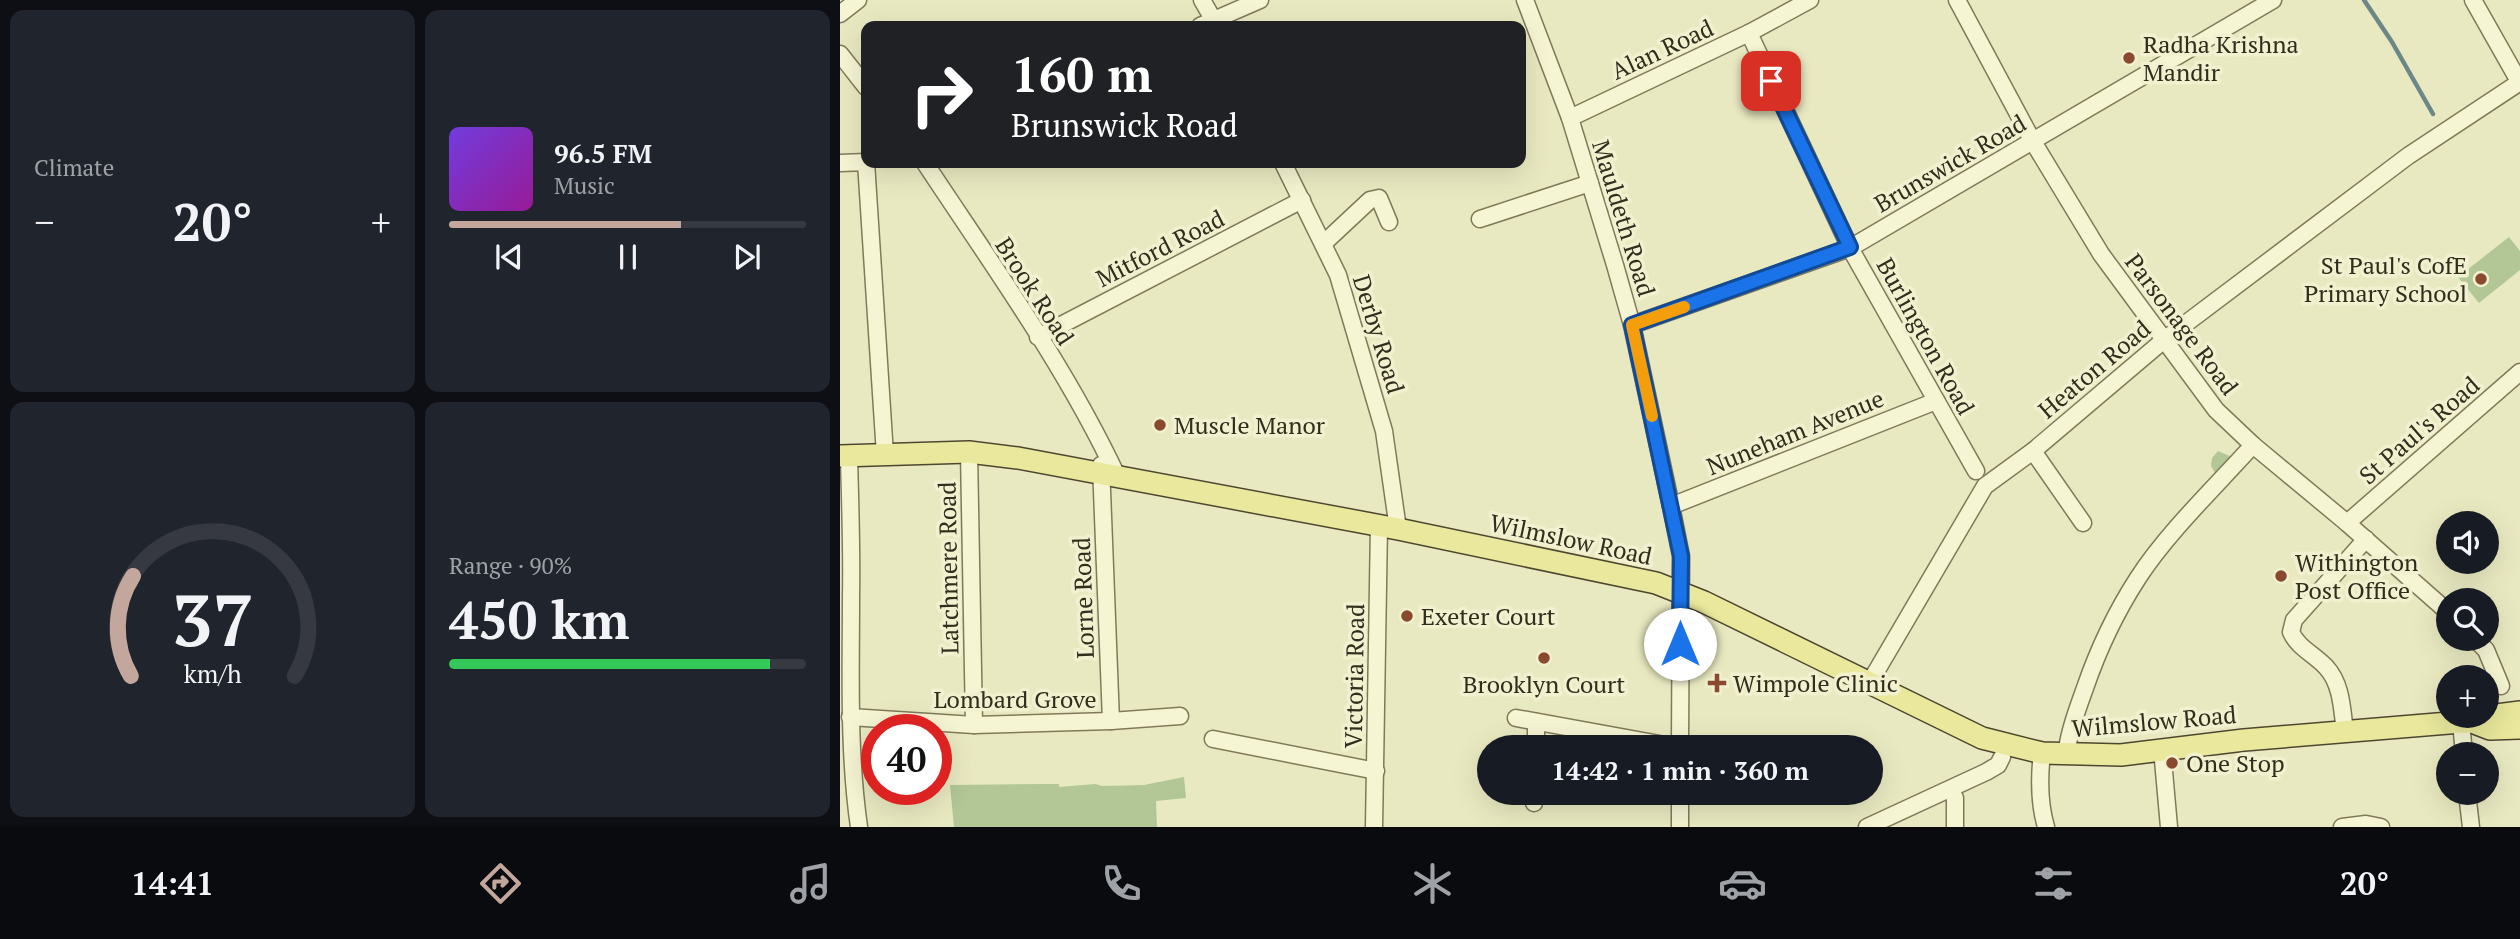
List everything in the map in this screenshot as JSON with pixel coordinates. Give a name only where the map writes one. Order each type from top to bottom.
[{"type":"main road","name":"Wilmslow Road","points":[[844,456],[969,452],[1109,474],[1388,527],[1657,583],[1681,591],[1982,738],[2042,753],[2121,755],[2436,724]]},
{"type":"main road","name":"Wilmslow Road","points":[[2499,715],[2520,712]]},
{"type":"main road","name":"Wilmslow Road","points":[[2487,728],[2520,729]]},
{"type":"street","points":[[840,14],[858,0]]},
{"type":"street","points":[[1202,0],[1210,21]]},
{"type":"street","points":[[1217,21],[1260,0]]},
{"type":"street","name":"Mauldeth Road","points":[[1525,0],[1570,118],[1632,325],[1671,506],[1681,556],[1678,735]]},
{"type":"street","name":"Alan Road","points":[[1570,118],[1749,33],[1810,0]]},
{"type":"street","name":"Parsonage Road","points":[[1957,0],[2032,140],[2101,254],[2217,410],[2253,445],[2436,601]]},
{"type":"street","name":"Brunswick Road","points":[[1632,325],[1850,247],[2273,0]]},
{"type":"street","points":[[2473,0],[2520,82]]},
{"type":"street","name":"Burlington Road","points":[[1749,33],[1850,247],[1976,471]]},
{"type":"street","points":[[840,54],[861,81]]},
{"type":"street","name":"Heaton Road","points":[[1870,682],[1985,486],[2033,451],[2164,340],[2407,156],[2520,82]]},
{"type":"street","points":[[840,163],[861,162]]},
{"type":"street","points":[[866,168],[885,455]]},
{"type":"street","name":"Brook Road","points":[[928,168],[1038,337],[1102,445],[1109,474]]},
{"type":"street","name":"Derby Road","points":[[1286,168],[1338,275],[1384,431],[1388,527]]},
{"type":"street","points":[[1480,219],[1590,183]]},
{"type":"street","points":[[1324,243],[1370,200],[1379,198],[1389,222]]},
{"type":"street","name":"Mitford Road","points":[[1038,337],[1302,200]]},
{"type":"street","name":"St Paul's Road","points":[[2347,523],[2520,372]]},
{"type":"street","name":"Nuneham Avenue","points":[[1671,506],[1936,401]]},
{"type":"street","points":[[2066,755],[2092,669],[2109,629],[2139,576],[2253,445]]},
{"type":"street","points":[[2033,451],[2083,523]]},
{"type":"street","name":"Latchmere Road","points":[[969,452],[974,725]]},
{"type":"street","points":[[844,456],[852,565],[850,717],[859,827]]},
{"type":"street","name":"Lorne Road","points":[[1109,474],[1111,721]]},
{"type":"street","name":"Victoria Road","points":[[1374,827],[1388,527]]},
{"type":"street","points":[[2345,732],[2336,681],[2326,666],[2295,641],[2291,632],[2294,620],[2366,539]]},
{"type":"street","points":[[2486,651],[2501,686]]},
{"type":"street","name":"Lombard Grove","points":[[850,717],[974,725],[1180,716]]},
{"type":"street","points":[[1516,718],[1610,735]]},
{"type":"street","points":[[1536,722],[1536,735]]},
{"type":"street","points":[[1213,739],[1376,771]]},
{"type":"street","points":[[2162,749],[2169,827]]},
{"type":"street","points":[[2042,753],[2039,778],[2046,827]]},
{"type":"street","points":[[1867,827],[1994,768],[2002,757]]},
{"type":"street","points":[[1951,790],[1955,798],[1955,827]]},
{"type":"street","points":[[1680,805],[1680,827]]},
{"type":"street","points":[[2469,805],[2471,827]]},
{"type":"street","points":[[2342,827],[2366,824],[2381,827]]},
{"type":"green space","points":[[2509,237],[2520,251],[2520,270],[2479,303],[2458,277]]},
{"type":"green space","points":[[2218,451],[2232,457],[2215,473],[2211,466],[2212,458]]},
{"type":"green space","points":[[1184,777],[1186,798],[1156,801],[1157,827],[954,827],[952,785],[1144,785]]},
{"type":"waterway","points":[[2364,0],[2392,42],[2433,114]]},
{"type":"slow traffic","points":[[1652,416],[1632,325],[1684,307]]},
{"type":"place","name":"Radha Krishna Mandir","points":[[2129,58]]},
{"type":"place","name":"St Paul's CofE Primary School","points":[[2481,279]]},
{"type":"place","name":"Muscle Manor","points":[[1160,425]]},
{"type":"place","name":"Withington Post Office","points":[[2281,576]]},
{"type":"place","name":"Exeter Court","points":[[1407,616]]},
{"type":"place","name":"Brooklyn Court","points":[[1544,658]]},
{"type":"place","name":"Wimpole Clinic","points":[[1717,683]]},
{"type":"place","name":"One Stop","points":[[2172,763]]},
{"type":"route","points":[[1680,644],[1681,556],[1632,325],[1850,247],[1771,81]]}]
